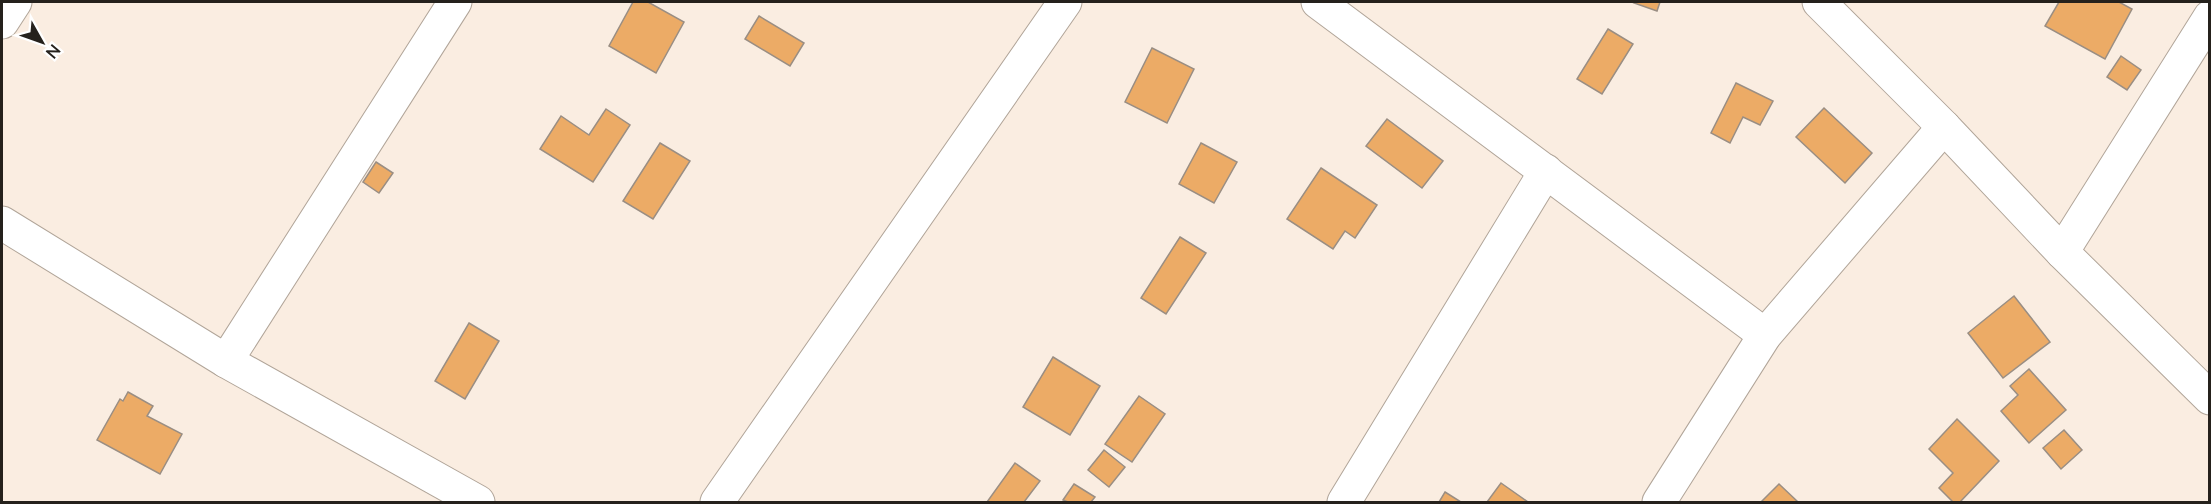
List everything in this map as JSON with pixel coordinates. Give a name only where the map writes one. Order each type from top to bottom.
[{"type":"street","points":[[2,21],[15,2]]},
{"type":"street","points":[[226,361],[455,2]]},
{"type":"street","points":[[717,502],[1065,2]]},
{"type":"street","points":[[1318,2],[1765,335]]},
{"type":"street","points":[[1819,2],[1944,127],[2062,252],[2210,398]]},
{"type":"street","points":[[2062,252],[2210,17]]},
{"type":"street","points":[[1659,502],[1765,335],[1944,127]]},
{"type":"street","points":[[1344,502],[1546,171]]},
{"type":"street","points":[[2,223],[226,361],[478,502]]},
{"type":"building","points":[[633,2],[648,2],[684,22],[656,73],[609,46]]},
{"type":"building","points":[[1635,2],[1660,2],[1657,11]]},
{"type":"building","points":[[2059,2],[2119,2],[2132,9],[2105,59],[2045,26]]},
{"type":"building","points":[[759,16],[804,43],[790,66],[745,39]]},
{"type":"building","points":[[1608,29],[1633,44],[1602,94],[1577,79]]},
{"type":"building","points":[[1152,48],[1194,69],[1167,123],[1125,102]]},
{"type":"building","points":[[2121,56],[2141,70],[2127,90],[2107,77]]},
{"type":"building","points":[[1736,83],[1773,101],[1760,125],[1743,117],[1730,143],[1711,133]]},
{"type":"building","points":[[1824,108],[1872,153],[1845,183],[1796,137]]},
{"type":"building","points":[[606,109],[630,125],[593,182],[540,149],[561,116],[589,135]]},
{"type":"building","points":[[1387,119],[1443,161],[1422,188],[1366,146]]},
{"type":"building","points":[[660,143],[690,161],[653,219],[623,201]]},
{"type":"building","points":[[1201,143],[1237,162],[1214,203],[1179,184]]},
{"type":"building","points":[[376,162],[393,173],[379,193],[363,182]]},
{"type":"building","points":[[1321,168],[1377,205],[1355,238],[1345,231],[1333,249],[1287,219]]},
{"type":"building","points":[[1180,237],[1206,253],[1166,314],[1141,298]]},
{"type":"building","points":[[2014,296],[2050,342],[2003,378],[1968,333]]},
{"type":"building","points":[[469,323],[499,341],[465,399],[435,381]]},
{"type":"building","points":[[1053,357],[1100,386],[1070,435],[1023,407]]},
{"type":"building","points":[[2029,369],[2066,410],[2029,443],[2001,411],[2018,395],[2010,386]]},
{"type":"building","points":[[128,392],[153,406],[147,416],[182,434],[160,474],[97,440],[120,399],[123,401]]},
{"type":"building","points":[[1139,396],[1165,414],[1132,462],[1105,444]]},
{"type":"building","points":[[1957,419],[1999,461],[1960,502],[1953,502],[1939,488],[1953,473],[1929,449]]},
{"type":"building","points":[[2064,430],[2082,450],[2061,469],[2043,448]]},
{"type":"building","points":[[1104,450],[1125,467],[1109,487],[1088,470]]},
{"type":"building","points":[[1015,463],[1040,481],[1024,502],[987,502]]},
{"type":"building","points":[[1501,483],[1528,502],[1487,502]]},
{"type":"building","points":[[1074,484],[1095,497],[1091,502],[1063,500]]},
{"type":"building","points":[[1779,484],[1798,502],[1761,502]]},
{"type":"building","points":[[1445,492],[1461,502],[1439,502]]}]
